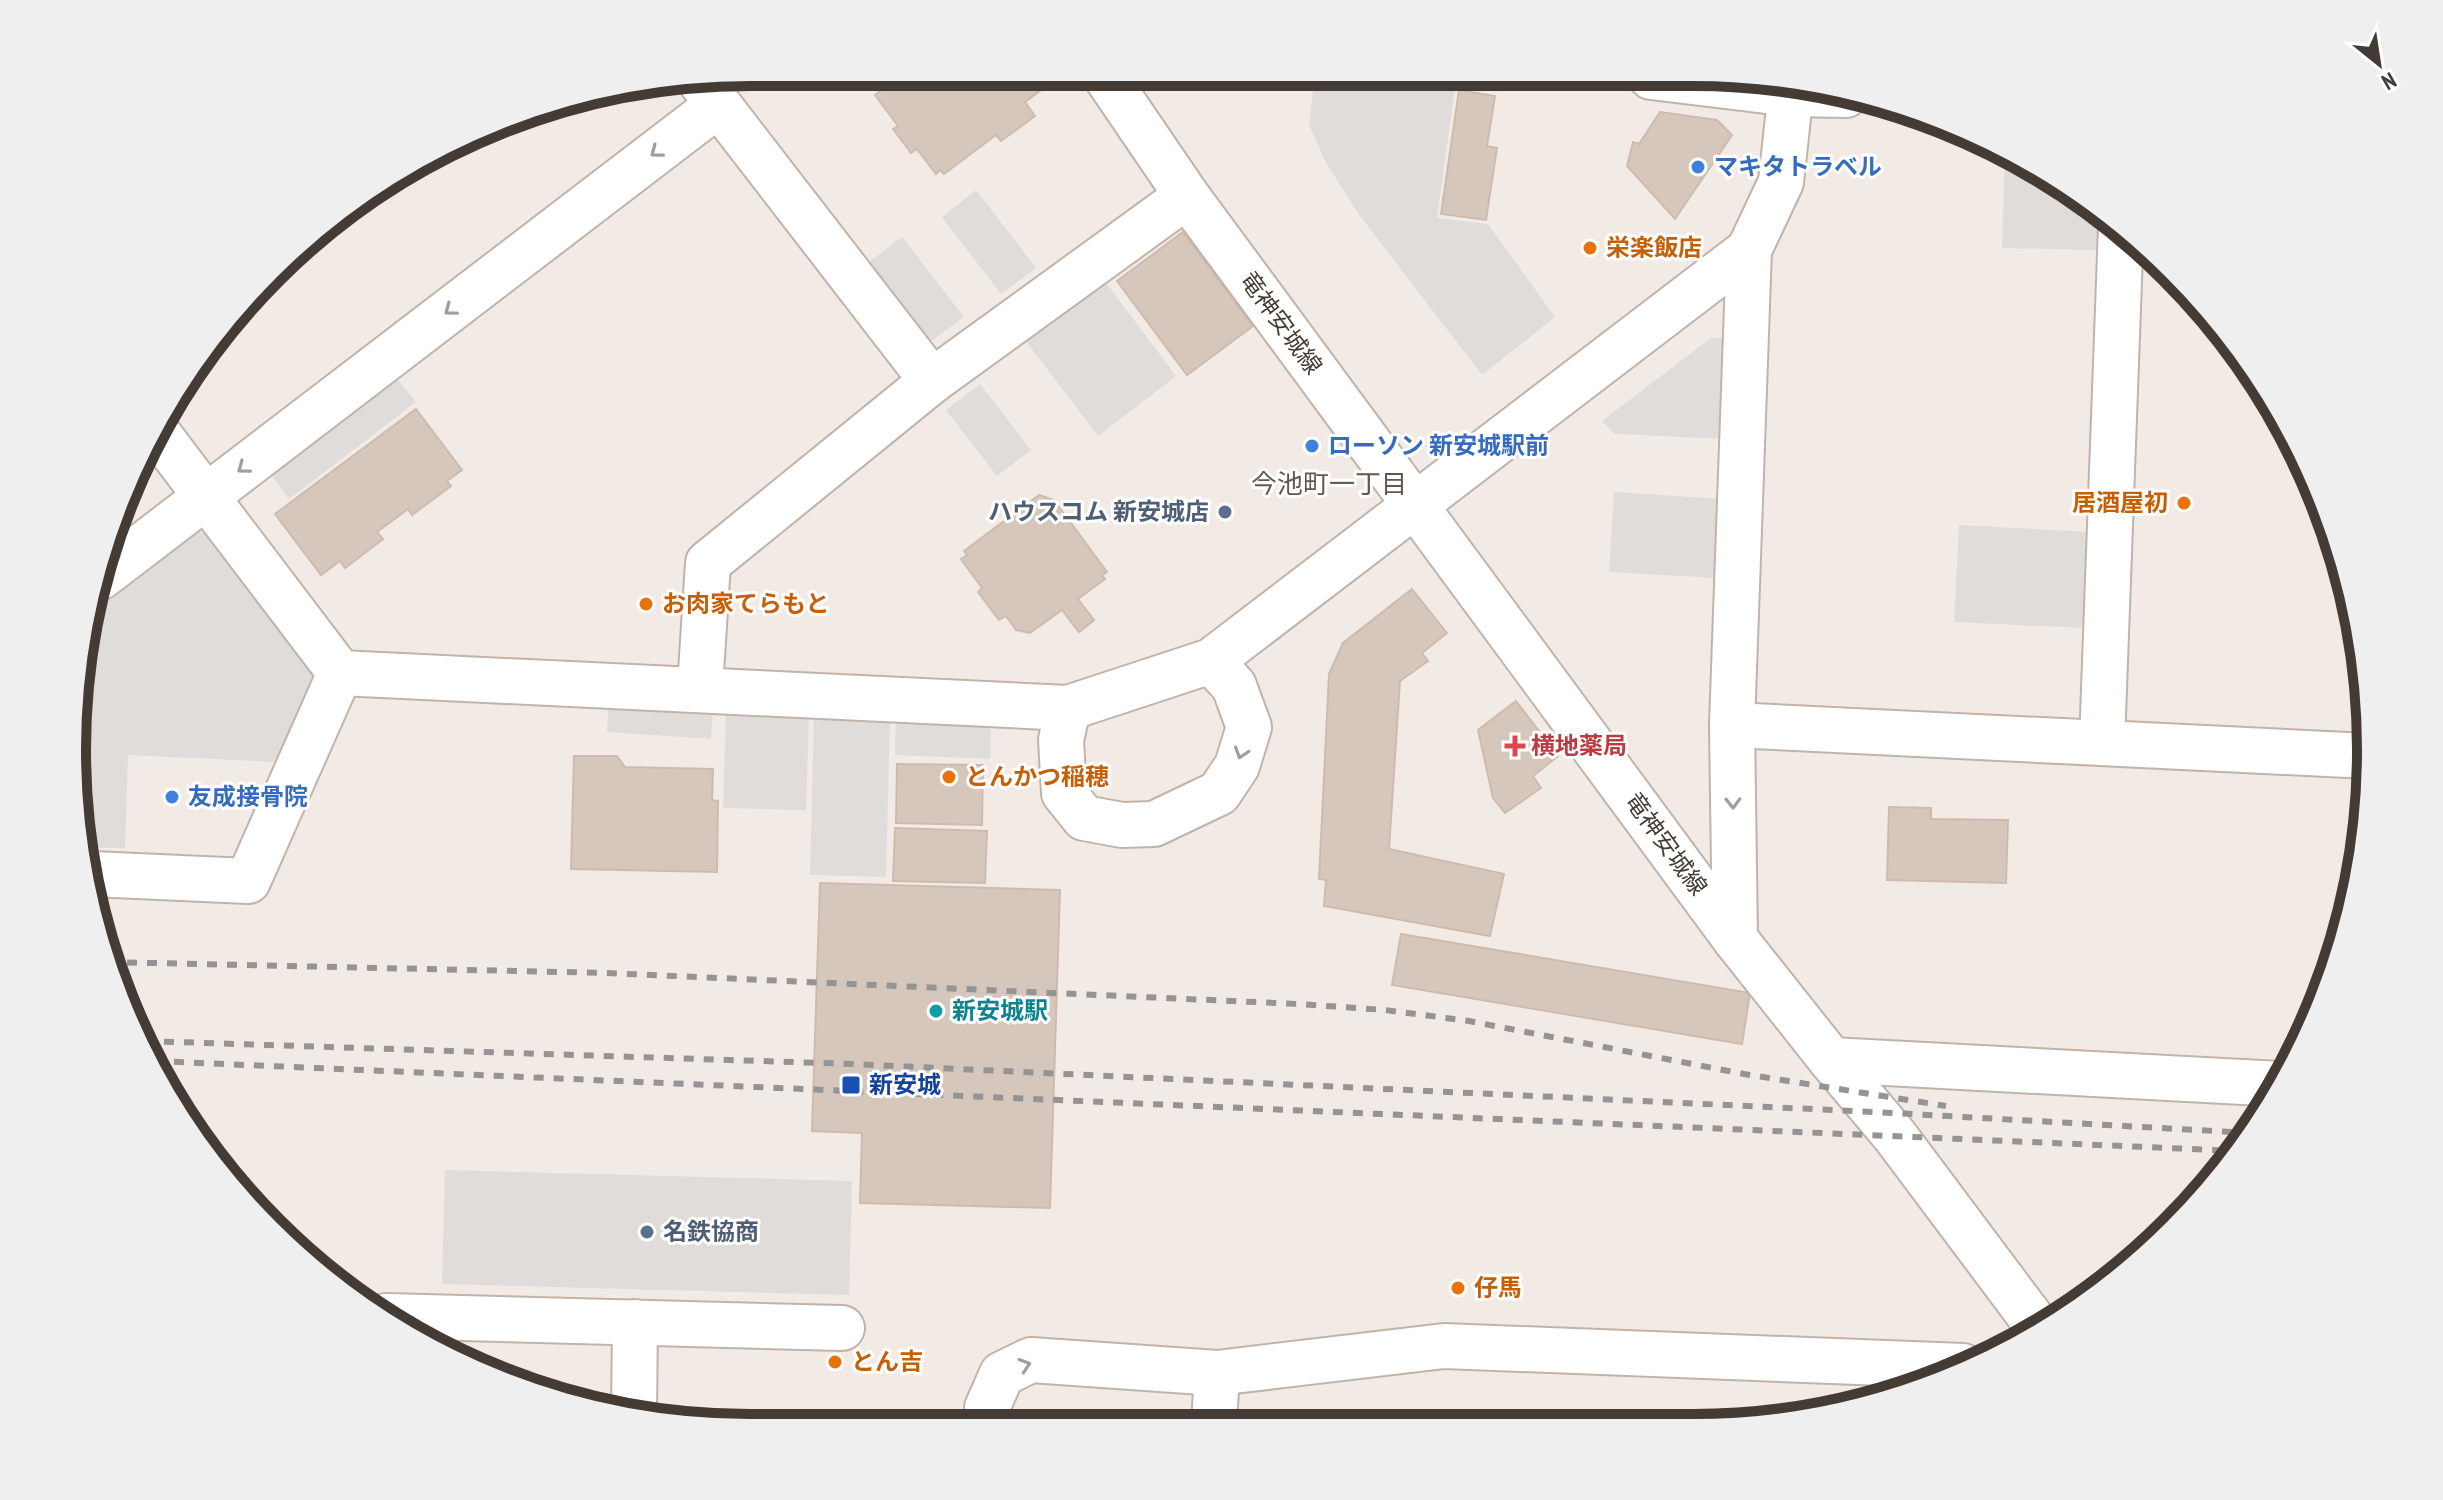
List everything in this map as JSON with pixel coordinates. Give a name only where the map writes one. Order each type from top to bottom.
[{"type":"street","name":"竜神安城線","points":[[1112,86],[1187,196],[1735,939],[1895,1136],[2033,1320]]},
{"type":"street","points":[[112,569],[709,92],[932,381]]},
{"type":"street","points":[[1735,939],[1732,725],[1749,250],[1781,182],[1791,94]]},
{"type":"street","points":[[700,688],[708,563],[932,381],[1187,196]]},
{"type":"street","points":[[2102,743],[2120,242]]},
{"type":"street","points":[[340,673],[1068,708],[1211,661],[1749,250]]},
{"type":"street","points":[[163,440],[340,673]]},
{"type":"street","points":[[1068,708],[1061,740],[1064,793],[1084,818],[1122,825],[1154,824],[1219,793],[1237,766],[1249,727],[1234,686],[1211,661]]},
{"type":"street","points":[[98,874],[248,881],[340,673]]},
{"type":"street","points":[[1732,725],[2357,755]]},
{"type":"street","points":[[1831,1060],[2267,1083]]},
{"type":"street","points":[[404,1316],[842,1328]]},
{"type":"street","points":[[634,1403],[635,1322]]},
{"type":"street","points":[[987,1414],[1002,1374],[1031,1360],[1217,1373],[1444,1346],[1896,1379],[1916,1375]]},
{"type":"street","points":[[1215,1414],[1217,1373]]},
{"type":"shaded area","points":[[1314,86],[1455,88],[1437,218],[1488,224],[1555,317],[1482,375],[1360,216],[1326,163],[1309,125]]},
{"type":"shaded area","points":[[2005,164],[2062,198],[2104,228],[2103,250],[2002,248]]},
{"type":"shaded area","points":[[976,190],[1036,268],[1001,294],[942,217]]},
{"type":"shaded area","points":[[902,237],[964,317],[930,342],[869,262]]},
{"type":"shaded area","points":[[1104,280],[1176,376],[1098,436],[1025,340]]},
{"type":"shaded area","points":[[1711,338],[1733,338],[1727,439],[1615,434],[1602,421]]},
{"type":"shaded area","points":[[394,375],[416,402],[289,499],[268,471]]},
{"type":"shaded area","points":[[980,384],[1031,450],[997,476],[946,410]]},
{"type":"shaded area","points":[[1614,492],[1723,499],[1718,578],[1609,572]]},
{"type":"shaded area","points":[[1959,525],[2090,532],[2085,628],[1954,622]]},
{"type":"shaded area","points":[[192,531],[216,533],[319,669],[280,762],[128,755],[125,848],[94,848],[87,793],[87,707],[105,597]]},
{"type":"shaded area","points":[[609,699],[713,706],[711,739],[607,732]]},
{"type":"shaded area","points":[[726,712],[809,714],[806,810],[723,808]]},
{"type":"shaded area","points":[[814,714],[890,716],[886,877],[810,875]]},
{"type":"shaded area","points":[[896,719],[991,722],[990,759],[895,755]]},
{"type":"shaded area","name":"名鉄協商","points":[[445,1170],[852,1181],[849,1295],[442,1284]]},
{"type":"building","points":[[887,86],[1038,86],[1041,90],[1025,102],[1035,116],[1001,141],[996,135],[944,174],[940,170],[936,174],[917,149],[911,153],[893,129],[898,126],[875,95]]},
{"type":"building","points":[[1459,90],[1495,96],[1487,146],[1497,148],[1486,220],[1441,214]]},
{"type":"building","points":[[1660,112],[1717,120],[1732,135],[1675,219],[1627,166],[1633,142],[1639,144]]},
{"type":"building","points":[[1183,232],[1253,326],[1187,375],[1117,281]]},
{"type":"building","points":[[416,409],[462,470],[447,481],[451,486],[412,515],[408,509],[377,532],[383,539],[345,568],[340,561],[321,575],[275,514]]},
{"type":"building","points":[[1039,495],[1054,500],[1107,572],[1102,575],[1105,579],[1078,599],[1094,620],[1079,632],[1062,610],[1030,633],[1016,630],[1006,616],[999,620],[978,592],[982,588],[961,559],[967,555],[964,551]]},
{"type":"building","points":[[1412,589],[1447,633],[1422,653],[1428,661],[1400,681],[1389,849],[1504,874],[1490,936],[1324,906],[1326,880],[1319,879],[1329,674],[1343,643]]},
{"type":"building","points":[[1516,701],[1558,756],[1533,776],[1541,788],[1505,813],[1493,798],[1478,730]]},
{"type":"building","points":[[574,756],[617,756],[625,767],[713,769],[712,800],[718,801],[717,872],[571,869]]},
{"type":"building","points":[[897,764],[983,765],[982,825],[896,823]]},
{"type":"building","points":[[1889,807],[1931,808],[1931,819],[2008,820],[2006,883],[1887,880]]},
{"type":"building","points":[[895,828],[987,831],[985,883],[893,881]]},
{"type":"building","name":"新安城駅","points":[[820,883],[1060,890],[1050,1208],[860,1203],[862,1133],[812,1131]]},
{"type":"building","points":[[1401,934],[1750,993],[1742,1044],[1392,985]]},
{"type":"railway","points":[[121,962],[607,973],[1385,1010],[1469,1021],[1744,1074],[1946,1106]]},
{"type":"railway","points":[[153,1041],[853,1064],[1875,1112],[2236,1132]]},
{"type":"railway","points":[[164,1061],[2223,1150]]},
{"type":"place","name":"マキタトラベル","points":[[1698,167]]},
{"type":"place","name":"栄楽飯店","points":[[1590,248]]},
{"type":"place","name":"ローソン 新安城駅前","points":[[1312,446]]},
{"type":"place","name":"居酒屋初","points":[[2184,503]]},
{"type":"place","name":"ハウスコム 新安城店","points":[[1225,512]]},
{"type":"place","name":"お肉家てらもと","points":[[646,604]]},
{"type":"place","name":"横地薬局","points":[[1515,746]]},
{"type":"place","name":"とんかつ稲穂","points":[[949,777]]},
{"type":"place","name":"友成接骨院","points":[[172,797]]},
{"type":"place","name":"新安城駅","points":[[936,1011]]},
{"type":"place","name":"新安城","points":[[851,1085]]},
{"type":"place","name":"名鉄協商","points":[[647,1232]]},
{"type":"place","name":"仔馬","points":[[1458,1288]]},
{"type":"place","name":"とん吉","points":[[835,1362]]},
{"type":"district","name":"今池町一丁目","points":[[1329,484]]}]
